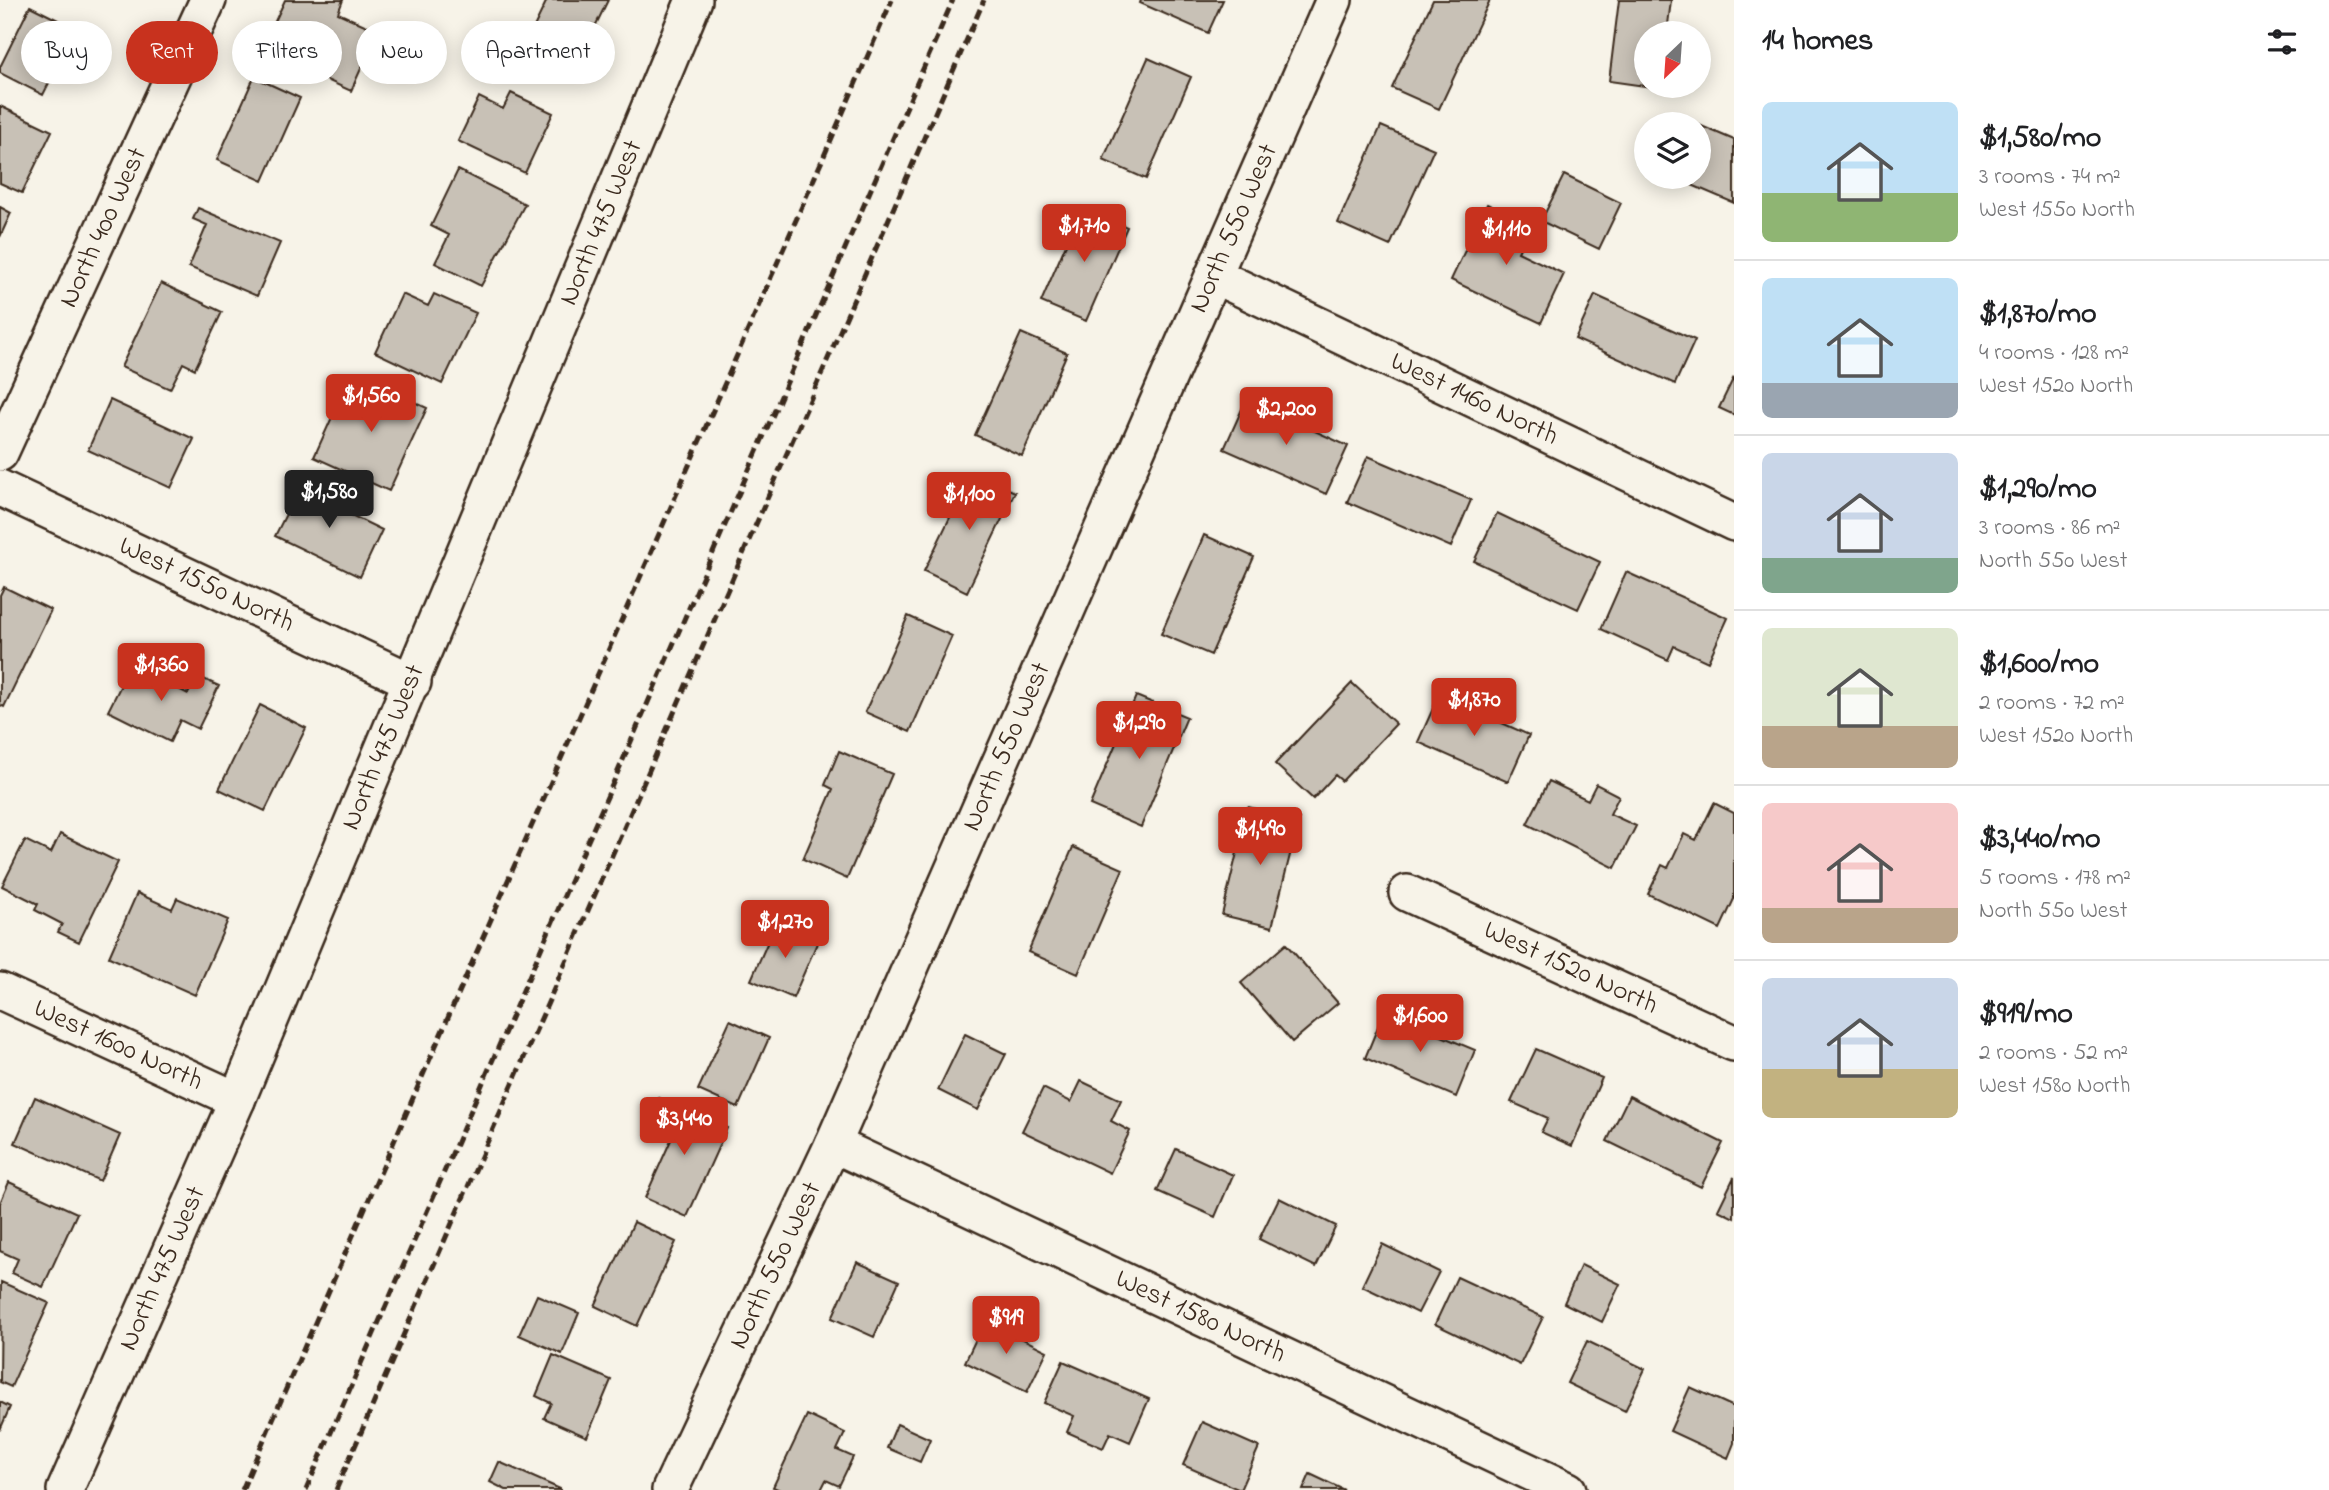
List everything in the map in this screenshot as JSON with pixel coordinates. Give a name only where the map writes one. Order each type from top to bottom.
[{"type":"street","name":"North 400 West","points":[[0,453],[208,0]]},
{"type":"street","name":"North 475 West","points":[[65,1490],[237,1100],[413,682],[694,0]]},
{"type":"street","name":"North 550 West","points":[[670,1490],[833,1144],[1335,0]]},
{"type":"street","name":"West 1460 North","points":[[1215,276],[1734,523]]},
{"type":"street","name":"West 1550 North","points":[[0,488],[413,682]]},
{"type":"street","name":"West 1520 North","points":[[1407,893],[1734,1043]]},
{"type":"street","name":"West 1600 North","points":[[0,991],[237,1100]]},
{"type":"street","name":"West 1580 North","points":[[833,1144],[1568,1490]]},
{"type":"building","points":[[285,0],[343,0],[338,13],[356,21],[356,80],[351,91],[336,84],[342,84],[342,21],[275,21]]},
{"type":"building","points":[[547,0],[608,0],[598,21],[537,21]]},
{"type":"building","points":[[1141,0],[1223,0],[1208,33],[1140,3]]},
{"type":"building","points":[[1433,0],[1490,0],[1439,109],[1392,88]]},
{"type":"building","points":[[1619,0],[1671,0],[1668,21],[1634,21],[1634,84],[1609,81]]},
{"type":"building","points":[[30,6],[60,21],[23,21]]},
{"type":"building","points":[[21,24],[21,84],[0,73],[0,67]]},
{"type":"building","points":[[1148,58],[1191,77],[1146,179],[1103,160]]},
{"type":"building","points":[[22,84],[48,84],[43,95]]},
{"type":"building","points":[[251,84],[269,84],[300,98],[263,181],[217,160]]},
{"type":"building","points":[[511,93],[553,113],[525,173],[458,141],[479,97],[503,109]]},
{"type":"building","points":[[0,106],[52,131],[22,193],[0,183]]},
{"type":"building","points":[[1381,126],[1434,149],[1390,246],[1338,223]]},
{"type":"building","points":[[1711,130],[1734,140],[1734,203],[1701,189],[1711,189]]},
{"type":"building","points":[[458,170],[525,204],[481,286],[435,263],[449,235],[431,226]]},
{"type":"building","points":[[1564,175],[1621,203],[1599,249],[1541,221]]},
{"type":"building","points":[[1487,204],[1531,226],[1518,252],[1564,274],[1541,323],[1451,280]]},
{"type":"building","points":[[0,207],[11,213],[0,237]]},
{"type":"building","points":[[1082,207],[1127,227],[1086,321],[1041,302]]},
{"type":"building","points":[[198,208],[280,243],[257,296],[189,267],[207,225],[193,219]]},
{"type":"building","points":[[161,283],[222,312],[195,369],[183,363],[170,389],[121,367]]},
{"type":"building","points":[[402,294],[428,306],[434,294],[476,313],[442,384],[375,352]]},
{"type":"building","points":[[1595,295],[1695,340],[1675,384],[1575,339]]},
{"type":"building","points":[[1021,333],[1067,353],[1022,456],[975,435]]},
{"type":"building","points":[[360,377],[427,408],[389,491],[314,457],[343,393],[351,397]]},
{"type":"building","points":[[1734,377],[1734,415],[1719,408]]},
{"type":"building","points":[[110,400],[194,439],[171,488],[88,450]]},
{"type":"building","points":[[1246,400],[1348,446],[1326,494],[1224,449]]},
{"type":"building","points":[[1368,456],[1471,500],[1451,547],[1347,502]]},
{"type":"building","points":[[972,472],[1015,492],[967,592],[924,571]]},
{"type":"building","points":[[319,485],[357,504],[351,515],[382,530],[360,577],[275,536],[298,490],[313,498]]},
{"type":"building","points":[[1497,513],[1600,562],[1578,609],[1474,561]]},
{"type":"building","points":[[1204,535],[1254,557],[1211,655],[1161,634]]},
{"type":"building","points":[[1626,572],[1728,618],[1708,662],[1674,646],[1668,660],[1601,629]]},
{"type":"building","points":[[4,587],[51,610],[4,707],[0,705],[0,595]]},
{"type":"building","points":[[908,616],[952,636],[910,732],[865,712]]},
{"type":"building","points":[[131,665],[188,694],[197,676],[219,686],[198,729],[180,720],[170,742],[108,711]]},
{"type":"building","points":[[1352,683],[1396,724],[1342,781],[1335,775],[1313,799],[1275,764]]},
{"type":"building","points":[[1439,695],[1529,735],[1508,782],[1418,742]]},
{"type":"building","points":[[1136,696],[1187,717],[1141,827],[1090,805]]},
{"type":"building","points":[[260,705],[306,728],[265,811],[219,789]]},
{"type":"building","points":[[839,751],[892,774],[847,879],[803,859],[833,789],[825,785]]},
{"type":"building","points":[[1549,781],[1588,800],[1596,784],[1619,796],[1610,814],[1636,826],[1615,868],[1527,824]]},
{"type":"building","points":[[1714,803],[1734,813],[1734,899],[1720,929],[1648,894],[1662,865],[1668,868],[1684,834],[1696,840]]},
{"type":"building","points":[[1248,807],[1299,819],[1272,927],[1222,915]]},
{"type":"building","points":[[60,834],[118,862],[79,942],[58,932],[62,924],[35,910],[38,904],[2,886],[25,840],[51,853]]},
{"type":"building","points":[[1073,847],[1123,869],[1078,974],[1028,952]]},
{"type":"building","points":[[137,893],[172,909],[177,898],[228,920],[195,995],[109,957]]},
{"type":"building","points":[[776,923],[818,941],[793,998],[751,980]]},
{"type":"building","points":[[1286,944],[1338,1003],[1292,1042],[1241,983]]},
{"type":"building","points":[[1384,1012],[1475,1050],[1456,1097],[1365,1058]]},
{"type":"building","points":[[730,1020],[769,1038],[738,1108],[698,1090]]},
{"type":"building","points":[[965,1034],[1006,1054],[978,1110],[938,1090]]},
{"type":"building","points":[[1536,1049],[1602,1078],[1572,1146],[1541,1132],[1548,1118],[1511,1102]]},
{"type":"building","points":[[1081,1081],[1121,1100],[1111,1121],[1130,1131],[1110,1173],[1022,1131],[1043,1088],[1071,1102]]},
{"type":"building","points":[[1629,1096],[1723,1143],[1701,1187],[1607,1141]]},
{"type":"building","points":[[35,1097],[120,1135],[100,1181],[15,1143]]},
{"type":"building","points":[[659,1098],[727,1128],[687,1217],[645,1198],[675,1131],[650,1120]]},
{"type":"building","points":[[1176,1149],[1233,1175],[1215,1217],[1157,1191]]},
{"type":"building","points":[[1734,1177],[1734,1218],[1718,1210]]},
{"type":"building","points":[[9,1182],[77,1213],[43,1287],[12,1273],[18,1259],[0,1251],[0,1203]]},
{"type":"building","points":[[1279,1198],[1336,1226],[1316,1267],[1259,1239]]},
{"type":"building","points":[[634,1222],[676,1242],[637,1326],[595,1306]]},
{"type":"building","points":[[1382,1244],[1439,1272],[1418,1313],[1362,1286]]},
{"type":"building","points":[[857,1262],[899,1281],[874,1337],[832,1318]]},
{"type":"building","points":[[1581,1265],[1620,1284],[1602,1322],[1564,1303]]},
{"type":"building","points":[[1457,1277],[1543,1317],[1520,1365],[1435,1324]]},
{"type":"building","points":[[1,1282],[49,1303],[11,1387],[0,1382]]},
{"type":"building","points":[[537,1295],[579,1313],[562,1354],[519,1335]]},
{"type":"building","points":[[985,1320],[1047,1351],[1027,1392],[965,1362]]},
{"type":"building","points":[[1587,1341],[1645,1369],[1625,1411],[1567,1383]]},
{"type":"building","points":[[553,1355],[611,1380],[587,1437],[544,1418],[551,1403],[536,1396]]},
{"type":"building","points":[[1063,1361],[1149,1399],[1130,1442],[1110,1433],[1103,1448],[1067,1432],[1074,1416],[1044,1403]]},
{"type":"building","points":[[1690,1387],[1734,1407],[1734,1443],[1728,1458],[1670,1431]]},
{"type":"building","points":[[0,1402],[10,1407],[0,1430]]},
{"type":"building","points":[[807,1415],[845,1433],[837,1450],[853,1457],[839,1486],[826,1480],[821,1490],[780,1490],[773,1487]]},
{"type":"building","points":[[1202,1422],[1259,1447],[1240,1490],[1183,1465]]},
{"type":"building","points":[[897,1424],[930,1439],[920,1462],[887,1448]]},
{"type":"building","points":[[499,1462],[560,1490],[506,1490],[490,1482]]},
{"type":"building","points":[[1310,1474],[1344,1490],[1303,1490]]},
{"type":"railway","points":[[242,1490],[892,0]]},
{"type":"railway","points":[[306,1490],[953,0]]},
{"type":"railway","points":[[336,1490],[984,0]]}]
